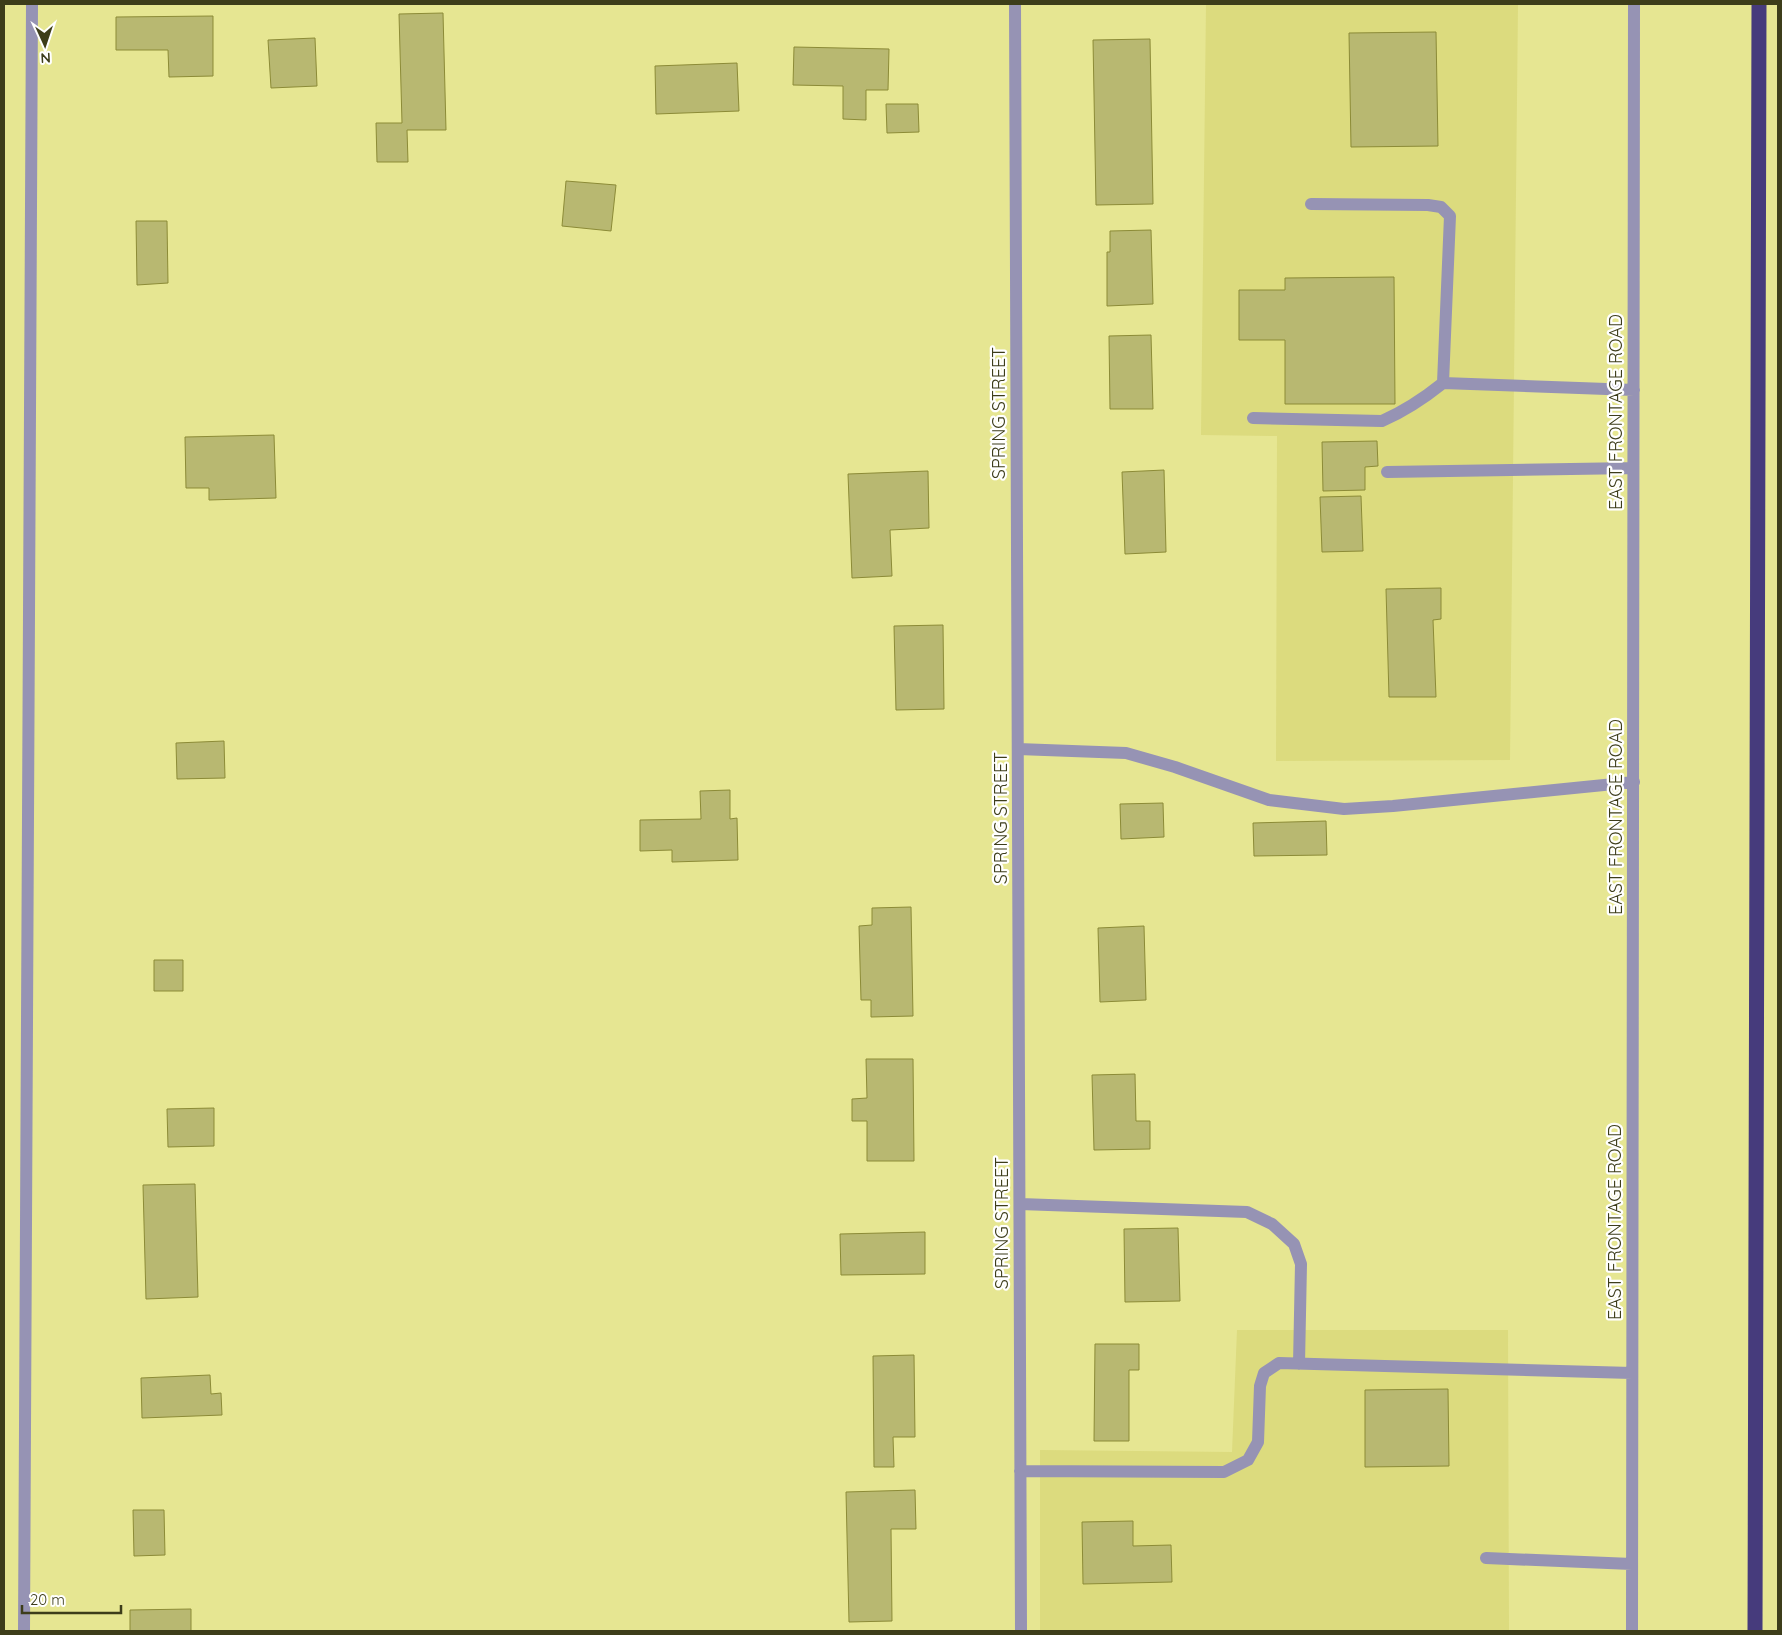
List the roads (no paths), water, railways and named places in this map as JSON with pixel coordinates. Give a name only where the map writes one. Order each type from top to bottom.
[{"type":"highway","points":[[1756,1631],[1759,4]]},
{"type":"street","points":[[24,1631],[32,4]]},
{"type":"street","name":"SPRING STREET","points":[[1015,4],[1021,1631]]},
{"type":"street","name":"EAST FRONTAGE ROAD","points":[[1632,1631],[1634,4]]},
{"type":"street","points":[[1311,204],[1428,205],[1441,207],[1450,216],[1443,383]]},
{"type":"street","points":[[1253,418],[1382,421],[1419,402],[1443,383],[1634,390]]},
{"type":"street","points":[[1387,472],[1633,468]]},
{"type":"street","points":[[1018,749],[1126,753],[1175,767],[1269,800],[1344,809],[1634,782]]},
{"type":"street","points":[[1020,1204],[1246,1212],[1272,1224],[1294,1244],[1301,1264],[1299,1364]]},
{"type":"street","points":[[1020,1471],[1224,1472],[1248,1460],[1258,1442],[1260,1386],[1264,1373],[1279,1363],[1632,1373]]},
{"type":"street","points":[[1486,1558],[1632,1564]]}]
